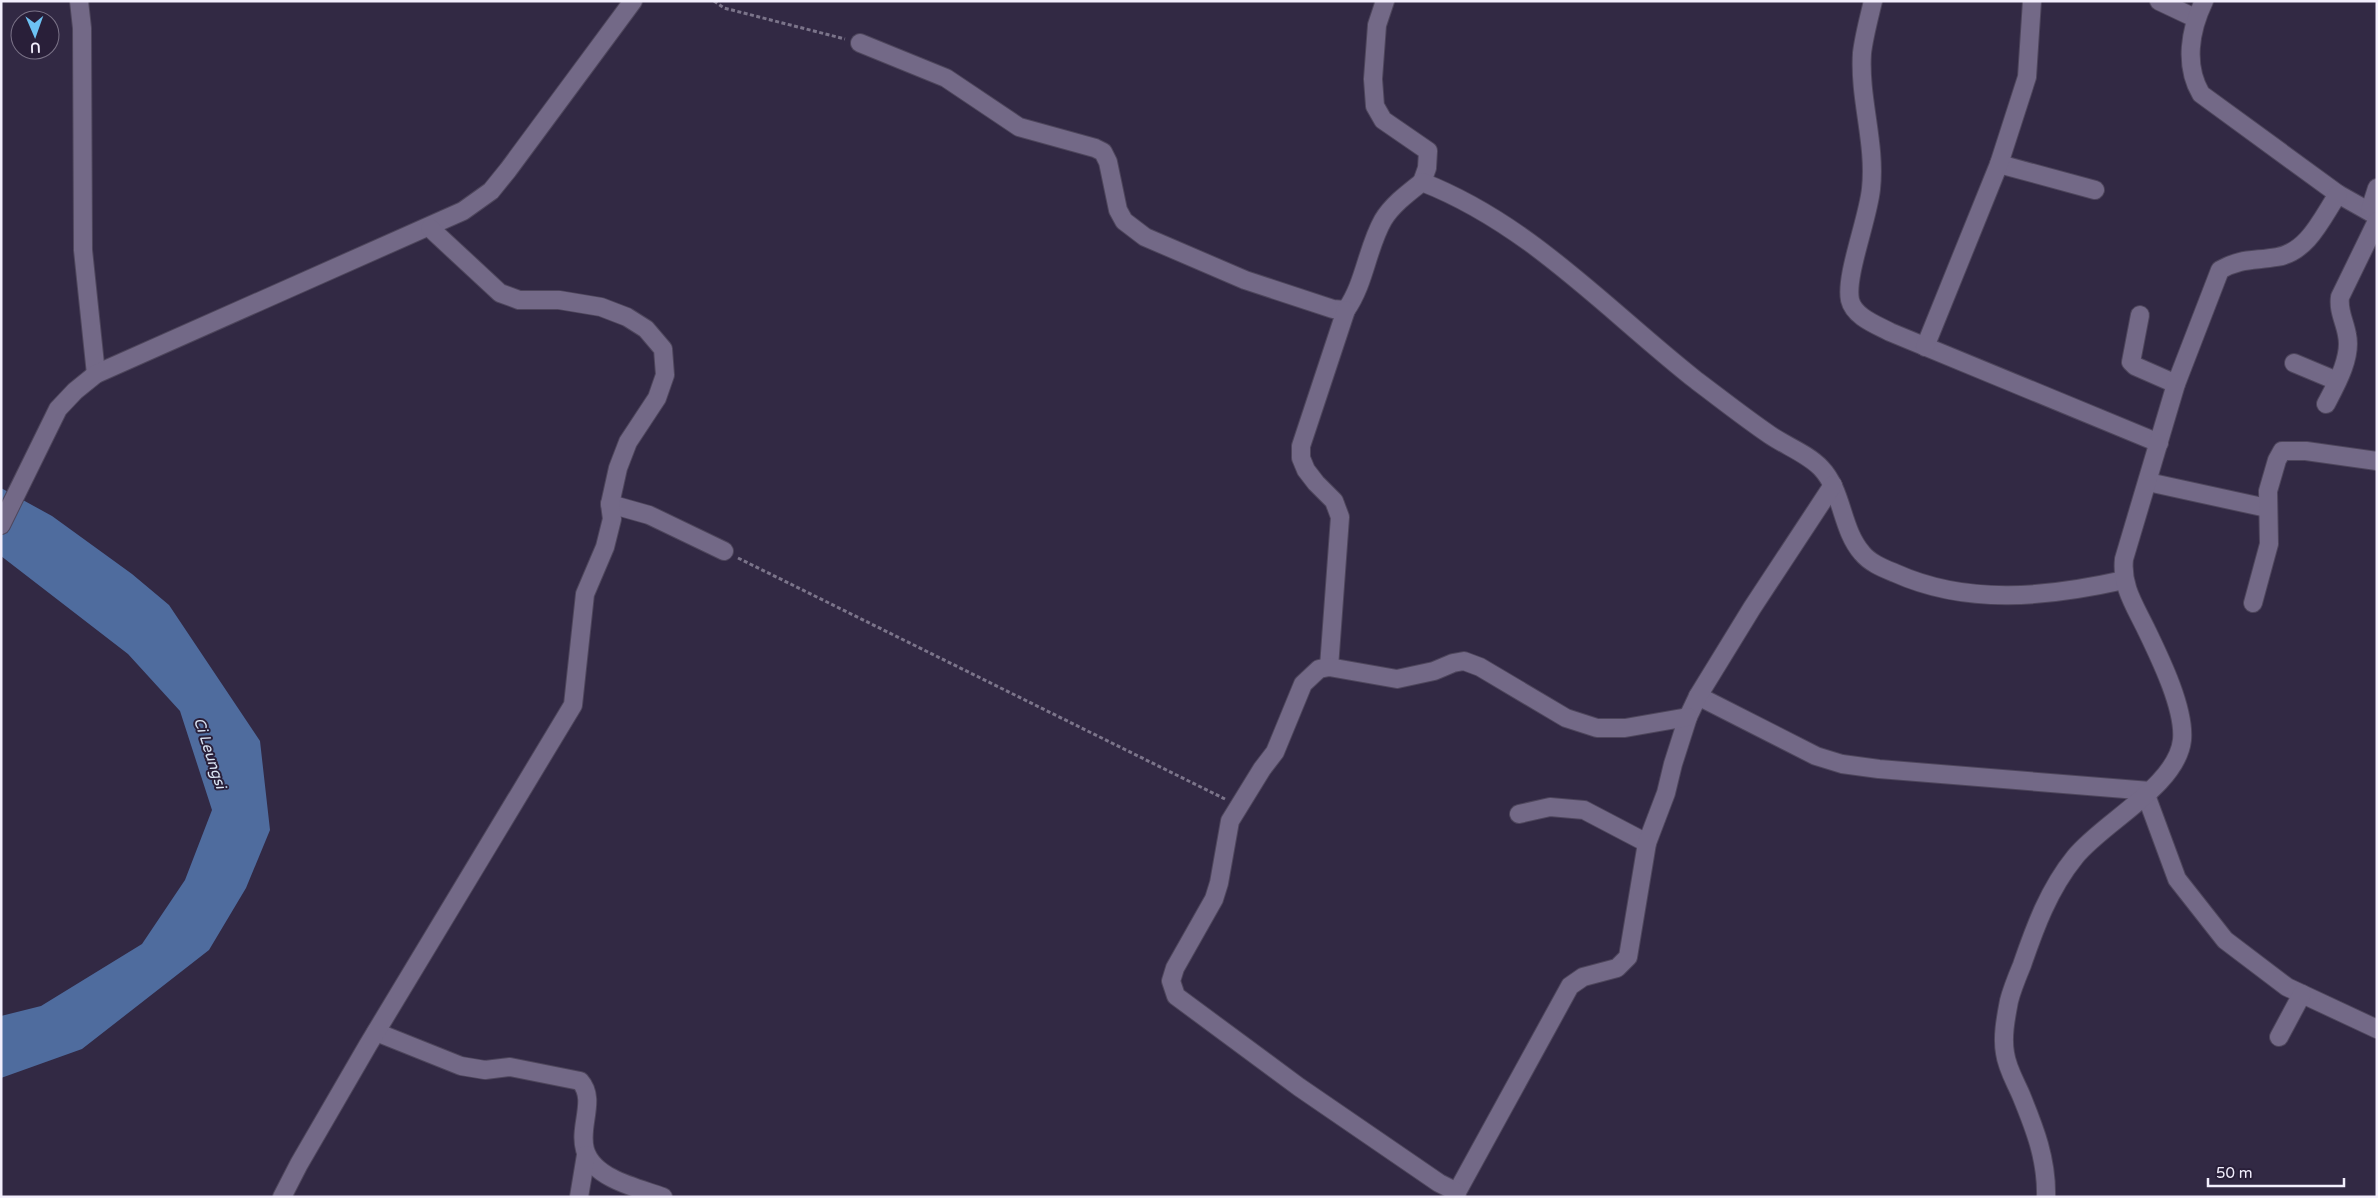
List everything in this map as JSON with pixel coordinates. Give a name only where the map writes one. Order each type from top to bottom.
[{"type":"street","points":[[79,1],[82,28],[83,250],[96,374]]},
{"type":"street","points":[[1,525],[58,409],[75,391],[96,374],[430,228],[463,211],[491,191],[514,163],[633,1]]},
{"type":"street","points":[[1329,667],[1340,518],[1334,501],[1316,484],[1306,470],[1301,458],[1301,446],[1346,310],[1355,298],[1383,221],[1401,199],[1422,182],[1427,168],[1428,151],[1383,120],[1375,106],[1373,79],[1377,25],[1385,1]]},
{"type":"street","points":[[1873,1],[1862,53],[1872,166],[1871,188],[1868,212],[1848,288],[1850,303],[1859,315],[1890,332],[2158,443]]},
{"type":"street","points":[[1925,347],[1999,164],[2027,77],[2032,1]]},
{"type":"street","points":[[2159,1],[2195,18]]},
{"type":"street","points":[[2204,1],[2195,18],[2190,61],[2193,78],[2201,94],[2338,194],[2374,216]]},
{"type":"street","points":[[860,43],[946,78],[1019,127],[1095,148],[1103,152],[1108,162],[1118,210],[1124,221],[1145,237],[1246,280],[1333,309],[1346,310]]},
{"type":"street","points":[[1999,164],[2095,190]]},
{"type":"street","points":[[1422,182],[1465,200],[1521,236],[1561,266],[1697,381],[1770,435],[1820,467],[1833,485],[1852,536],[1863,555],[1875,564],[1908,579],[1964,594],[2016,596],[2052,594],[2124,580]]},
{"type":"street","points":[[2326,404],[2337,381],[2348,342],[2340,308],[2340,297],[2374,216],[2377,188]]},
{"type":"street","points":[[2046,1197],[2047,1180],[2039,1140],[2009,1069],[2005,1052],[2005,1034],[2010,999],[2045,904],[2061,875],[2092,839],[2148,793],[2172,768],[2178,755],[2182,729],[2169,684],[2124,580],[2124,559],[2176,384],[2220,270],[2245,259],[2276,258],[2287,255],[2298,248],[2307,240],[2338,194]]},
{"type":"street","points":[[282,1197],[299,1164],[376,1032],[573,705],[585,594],[604,553],[612,520],[610,504],[618,468],[628,442],[657,398],[665,375],[663,349],[646,329],[614,311],[559,300],[519,300],[500,293],[430,228]]},
{"type":"street","points":[[2140,315],[2131,362],[2135,366],[2176,384]]},
{"type":"street","points":[[2294,363],[2337,381]]},
{"type":"street","points":[[2253,603],[2269,544],[2268,491],[2277,460],[2282,451],[2306,451],[2377,462]]},
{"type":"street","points":[[2148,482],[2267,508]]},
{"type":"street","points":[[1688,717],[1625,728],[1597,728],[1566,718],[1480,666],[1464,661],[1453,663],[1434,671],[1397,679],[1329,667],[1320,669],[1303,684],[1275,752],[1262,768],[1230,821],[1226,833],[1219,882],[1214,899],[1175,968],[1171,981],[1176,996],[1300,1086],[1457,1194],[1570,986],[1584,977],[1617,968],[1628,957],[1647,843],[1666,793],[1688,717],[1698,696],[1801,531],[1833,485]]},
{"type":"street","points":[[610,504],[650,515],[724,551]]},
{"type":"street","points":[[1698,696],[1816,756],[1842,764],[1888,770],[2148,793]]},
{"type":"street","points":[[2148,793],[2177,879],[2204,916],[2225,940],[2253,964],[2287,987],[2377,1028]]},
{"type":"street","points":[[1518,814],[1550,807],[1584,810],[1647,843]]},
{"type":"street","points":[[2279,1037],[2302,994]]},
{"type":"street","points":[[376,1032],[468,1068],[485,1070],[510,1067],[580,1081],[586,1088],[588,1097],[582,1137],[586,1155],[580,1197]]},
{"type":"street","points":[[586,1155],[611,1178],[662,1197]]},
{"type":"path","points":[[714,1],[724,8],[860,43]]},
{"type":"path","points":[[724,551],[1210,793],[1241,805]]},
{"type":"water","name":"Ci Leungsi","points":[[1,488],[52,516],[132,574],[169,605],[260,741],[270,830],[246,888],[209,950],[82,1049],[1,1078],[1,1016],[41,1006],[142,944],[185,880],[212,810],[180,711],[128,654],[1,556]]}]
